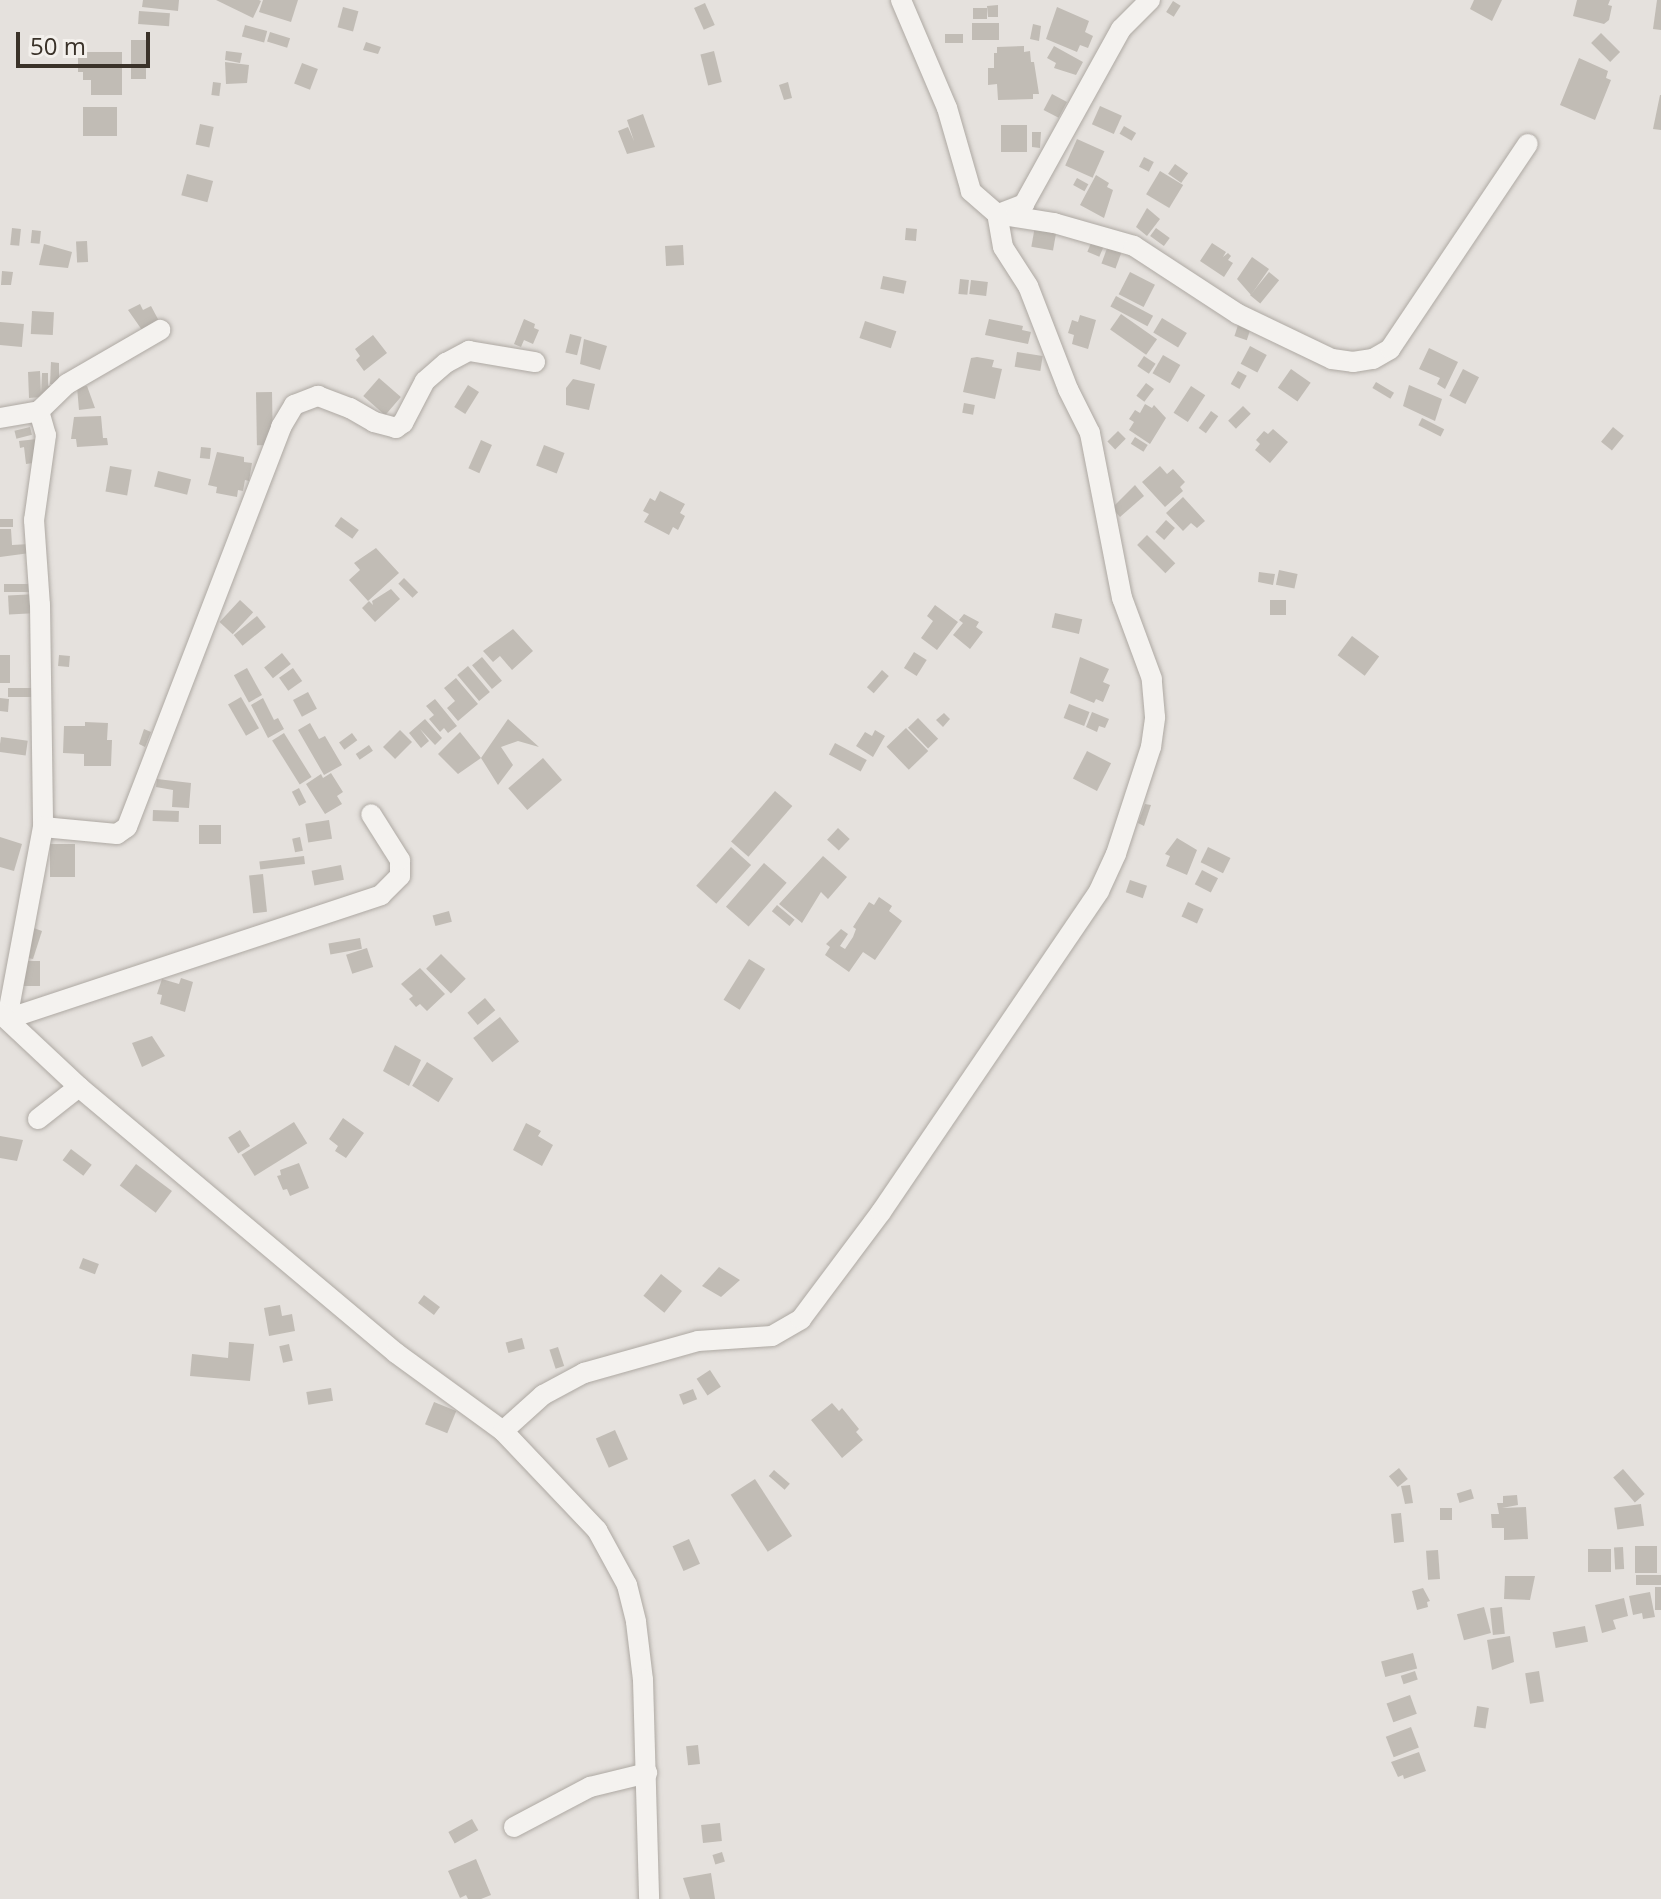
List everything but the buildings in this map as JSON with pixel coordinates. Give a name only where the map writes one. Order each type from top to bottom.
[{"type":"street","points":[[901,0],[931,77],[947,108],[971,191],[997,214],[1054,223],[1134,246],[1238,314],[1332,359],[1353,362],[1373,359],[1390,349],[1528,144]]},
{"type":"street","points":[[997,214],[1024,204],[1121,29],[1150,0]]},
{"type":"street","points":[[503,1431],[543,1395],[584,1373],[698,1341],[772,1336],[801,1319],[903,1179],[1109,871],[1151,747],[1155,717],[1152,679],[1122,598],[1090,433],[1068,389],[1028,286],[1003,247],[997,214]]},
{"type":"street","points":[[0,418],[39,411],[67,384],[160,330]]},
{"type":"street","points":[[43,827],[117,834],[127,827],[281,427],[294,405],[318,396],[350,408],[374,422],[396,428],[403,423],[425,381],[446,363],[469,351],[535,362]]},
{"type":"street","points":[[4,1016],[43,827],[40,605],[34,520],[46,435],[39,411]]},
{"type":"street","points":[[4,1016],[381,895],[400,876],[400,860],[371,814]]},
{"type":"street","points":[[4,1016],[79,1087],[396,1353],[503,1431],[597,1530],[627,1585],[643,1680],[649,1899]]},
{"type":"street","points":[[38,1119],[79,1087]]},
{"type":"street","points":[[514,1827],[590,1787],[647,1773]]}]
